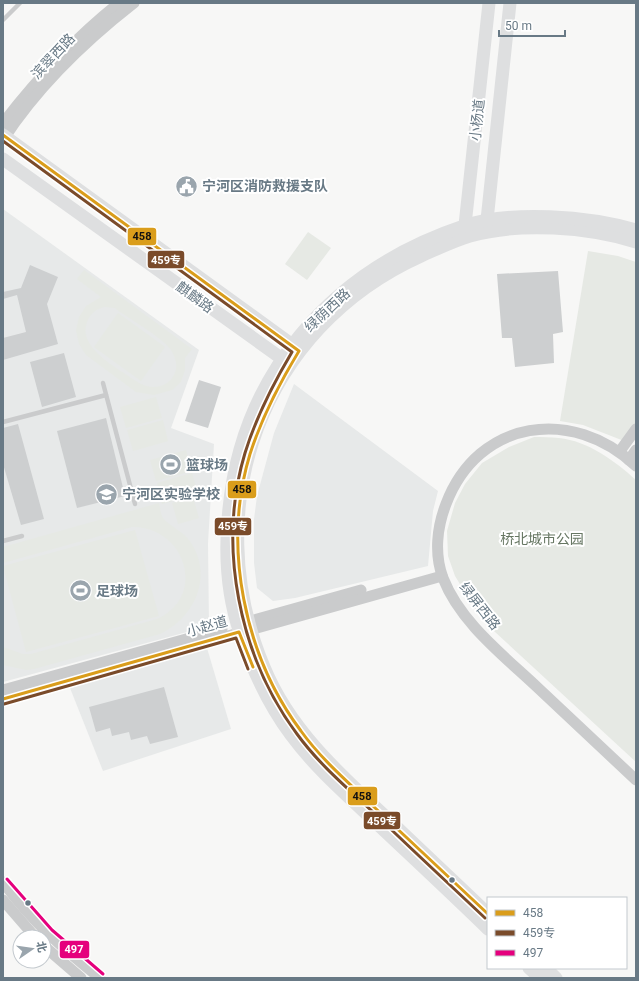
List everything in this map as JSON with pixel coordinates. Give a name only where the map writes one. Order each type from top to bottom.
[{"type":"main road","name":"小杨道","points":[[467,231],[489,3]]},
{"type":"main road","name":"小杨道","points":[[487,226],[510,3]]},
{"type":"main road","name":"麒麟路","points":[[4,137],[295,348]]},
{"type":"main road","name":"麒麟路","points":[[3,159],[285,361]]},
{"type":"main road","name":"绿荫西路","points":[[487,913],[346,780],[311,743],[290,715],[272,686],[244,627],[231,595],[227,557],[230,494],[238,454],[249,420],[264,388],[334,300],[370,272],[410,249],[487,226],[506,218],[553,217],[586,220],[636,230]]},
{"type":"main road","name":"绿荫西路","points":[[487,226],[579,230],[636,242]]},
{"type":"main road","name":"绿荫西路","points":[[244,627],[263,688],[282,723],[298,745],[334,783],[487,928]]},
{"type":"main road","points":[[530,969],[540,978]]},
{"type":"main road","points":[[547,969],[556,978]]},
{"type":"street","name":"滨翠西路","points":[[3,123],[54,63],[82,34],[119,3]]},
{"type":"street","name":"滨翠西路","points":[[4,137],[25,109],[56,73],[84,45],[134,3]]},
{"type":"street","name":"绿屏西路","points":[[633,463],[620,452],[592,436],[577,432],[547,428],[516,434],[490,447],[477,456],[456,480],[438,530],[438,550],[441,572],[449,592],[478,630],[636,780]]},
{"type":"street","points":[[620,452],[636,429]]},
{"type":"street","points":[[633,463],[636,450]]},
{"type":"street","name":"小赵道","points":[[3,690],[244,627],[441,572]]},
{"type":"street","name":"小赵道","points":[[3,699],[244,627]]},
{"type":"street","points":[[3,882],[22,907],[44,931],[100,978]]},
{"type":"street","points":[[3,900],[28,929]]},
{"type":"street","points":[[52,953],[81,978]]},
{"type":"lane","points":[[3,20],[20,3]]},
{"type":"lane","points":[[103,383],[135,504]]},
{"type":"lane","points":[[3,422],[106,395]]},
{"type":"lane","points":[[3,541],[22,536]]},
{"type":"shaded area","name":"宁河区实验学校","points":[[3,209],[199,350],[171,428],[214,444],[208,543],[209,626],[3,682]]},
{"type":"shaded area","points":[[294,384],[438,491],[433,511],[428,566],[295,598],[273,601],[257,588],[254,563],[254,519],[257,496],[274,433]]},
{"type":"shaded area","points":[[207,648],[231,729],[103,771],[70,688]]},
{"type":"green space","points":[[308,232],[331,248],[307,280],[285,264]]},
{"type":"green space","points":[[588,251],[618,256],[636,262],[636,423],[624,441],[583,425],[560,421]]},
{"type":"green space","points":[[84,270],[192,349],[185,358],[185,370],[181,382],[172,390],[154,395],[136,392],[86,355],[79,344],[76,330],[79,317],[86,306],[101,297],[77,279]],"holes":[[[101,308],[115,308],[155,335],[171,350],[175,359],[176,368],[174,376],[169,382],[162,386],[145,386],[110,364],[94,349],[88,340],[86,332],[88,319],[94,312]]]},
{"type":"green space","points":[[118,313],[165,347],[141,381],[94,347]]},
{"type":"green space","points":[[156,397],[162,418],[126,428],[120,407]]},
{"type":"green space","name":"篮球场","points":[[163,420],[168,441],[133,451],[127,430]]},
{"type":"green space","name":"桥北城市公园","points":[[534,437],[559,438],[580,443],[610,459],[636,480],[636,762],[482,620],[455,576],[448,556],[447,531],[455,503],[465,484],[482,463],[509,447]]},
{"type":"green space","name":"篮球场","points":[[186,450],[192,471],[156,481],[150,460]]},
{"type":"green space","name":"篮球场","points":[[192,473],[198,494],[162,504],[157,483]]},
{"type":"green space","name":"篮球场","points":[[193,497],[199,518],[178,524],[172,503]]},
{"type":"green space","points":[[159,503],[163,518],[189,540],[196,553],[200,567],[200,580],[197,593],[192,606],[183,617],[173,626],[160,634],[34,669],[26,670],[3,665],[3,647],[23,654],[31,654],[157,619],[173,608],[182,595],[185,580],[184,564],[177,550],[165,538],[150,530],[132,527],[3,563],[3,547]]},
{"type":"green space","name":"足球场","points":[[135,530],[159,616],[26,652],[3,566]]},
{"type":"building","points":[[30,265],[58,277],[47,304],[58,344],[3,360],[3,338],[26,332],[17,295],[3,299],[3,292],[21,288]]},
{"type":"building","points":[[558,271],[563,332],[553,334],[554,363],[515,367],[512,338],[502,338],[497,274]]},
{"type":"building","points":[[64,353],[76,397],[42,407],[30,362]]},
{"type":"building","points":[[199,380],[221,387],[208,428],[185,421]]},
{"type":"building","points":[[106,418],[125,496],[77,508],[57,431]]},
{"type":"building","points":[[18,424],[44,519],[21,525],[3,464],[3,428]]},
{"type":"building","points":[[164,687],[178,737],[150,744],[147,736],[131,740],[129,732],[112,736],[110,728],[96,732],[89,707]]},
{"type":"transit line","name":"458","points":[[3,135],[299,351],[278,388],[260,427],[250,454],[242,489],[238,525],[239,562],[244,598],[252,634],[265,669],[281,701],[309,741],[326,761],[487,913]]},
{"type":"transit line","name":"459专","points":[[3,141],[292,352],[254,427],[245,453],[237,489],[233,525],[234,562],[239,599],[248,635],[260,670],[277,703],[305,745],[333,774],[485,918]]},
{"type":"transit line","name":"458","points":[[3,699],[239,632],[253,667]]},
{"type":"transit line","name":"459专","points":[[4,704],[236,638],[248,669]]},
{"type":"transit line","name":"497","points":[[7,879],[52,930],[103,974]]},
{"type":"place","name":"宁河区消防救援支队","points":[[187,186]]},
{"type":"place","name":"篮球场","points":[[171,465]]},
{"type":"place","name":"宁河区实验学校","points":[[107,494]]},
{"type":"place","name":"足球场","points":[[81,591]]}]
